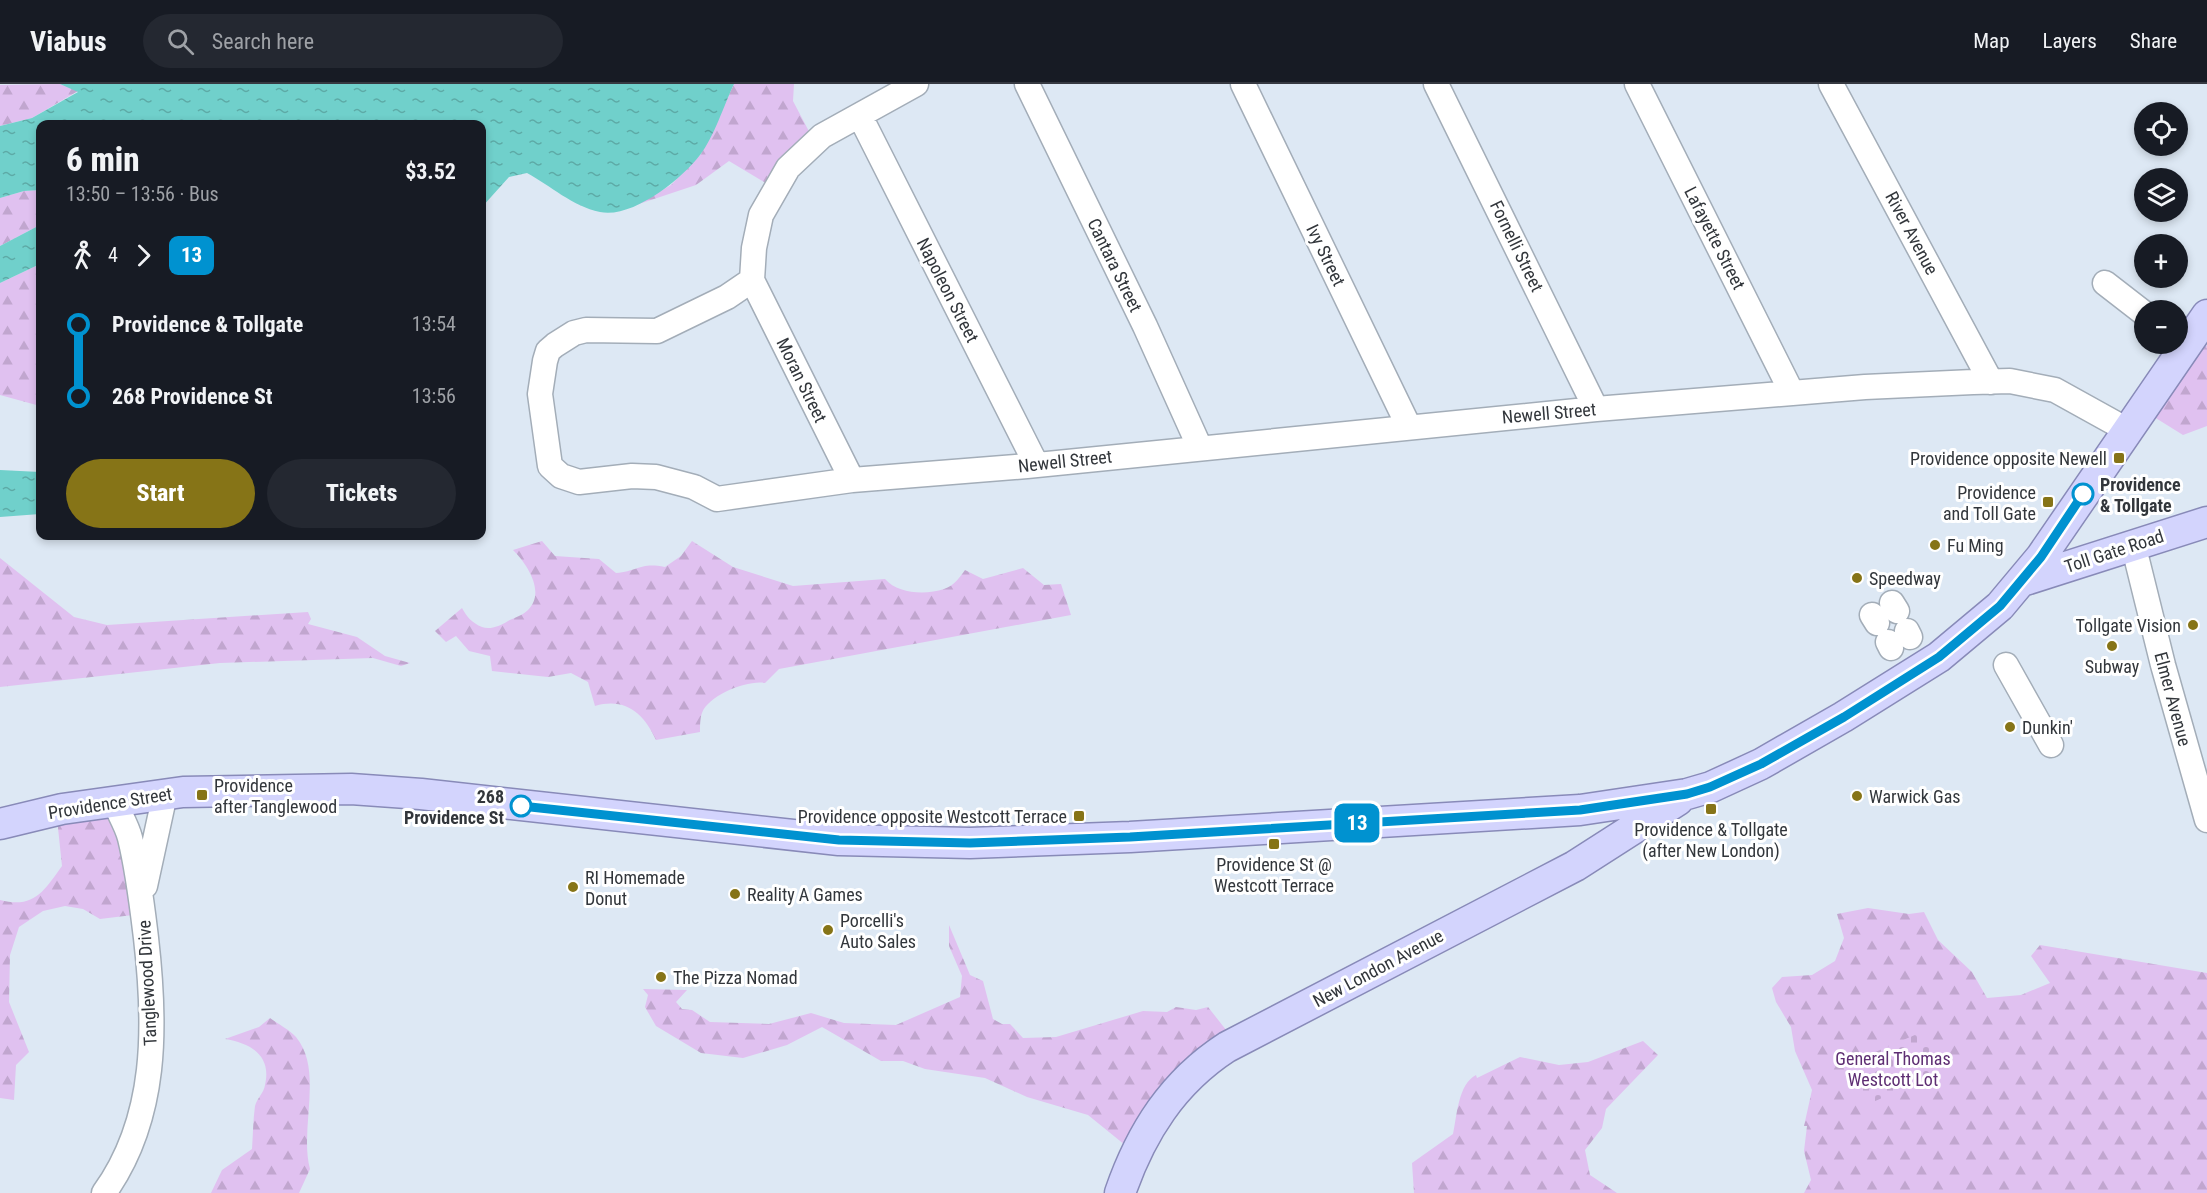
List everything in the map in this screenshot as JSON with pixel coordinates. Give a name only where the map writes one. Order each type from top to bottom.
[{"type":"main road","name":"Providence Street","points":[[2188,336],[2207,315]]},
{"type":"main road","name":"Providence Street","points":[[0,824],[114,801],[165,794],[351,789],[421,794],[839,840],[970,843],[1130,837],[1580,810],[1687,794],[1710,787],[1761,764],[1844,717],[1939,657],[2000,606],[2022,581],[2129,430],[2175,354]]},
{"type":"main road","name":"Toll Gate Road","points":[[2022,581],[2207,522]]},
{"type":"main road","name":"New London Avenue","points":[[1120,1193],[1154,1122],[1179,1085],[1200,1064],[1321,997],[1575,866],[1687,794]]},
{"type":"street","points":[[752,280],[759,222],[788,168],[822,136],[916,84]]},
{"type":"street","name":"Cantara Street","points":[[1027,84],[1145,326],[1200,448]]},
{"type":"street","name":"Ivy Street","points":[[1243,84],[1409,427]]},
{"type":"street","name":"Fornelli Street","points":[[1436,84],[1596,409]]},
{"type":"street","name":"Lafayette Street","points":[[1637,84],[1792,393]]},
{"type":"street","name":"River Avenue","points":[[1832,84],[1991,382]]},
{"type":"street","name":"Napoleon Street","points":[[860,116],[1036,464]]},
{"type":"street","name":"Newell Street","points":[[752,280],[727,297],[657,332],[586,330],[574,333],[548,351],[540,394],[550,466],[561,476],[579,482],[632,476],[656,477],[694,487],[717,499],[852,480],[1596,409],[1792,393],[1991,382],[2017,382],[2055,390],[2129,430]]},
{"type":"street","name":"Moran Street","points":[[752,280],[852,480]]},
{"type":"street","points":[[2104,283],[2134,306]]},
{"type":"street","name":"Elmer Avenue","points":[[2133,544],[2163,665],[2207,820]]},
{"type":"street","points":[[2006,664],[2051,745]]},
{"type":"street","name":"Tanglewood Drive","points":[[142,906],[149,858],[165,794]]},
{"type":"street","name":"Tanglewood Drive","points":[[104,1193],[133,1139],[148,1085],[152,1002],[142,906],[130,837],[114,801]]},
{"type":"green space","points":[[60,84],[78,91],[32,118],[0,126],[0,85]]},
{"type":"green space","points":[[734,84],[794,84],[793,101],[813,139],[774,188],[729,161],[696,185],[636,205],[671,185],[701,154]]},
{"type":"green space","points":[[36,190],[36,227],[0,246],[0,198]]},
{"type":"green space","points":[[36,266],[36,405],[0,395],[0,283]]},
{"type":"green space","points":[[2199,340],[2207,346],[2207,426],[2183,435],[2146,412]]},
{"type":"green space","points":[[542,541],[555,556],[599,559],[616,573],[645,566],[665,567],[681,556],[692,541],[733,567],[793,586],[885,579],[897,588],[913,592],[929,592],[951,586],[965,570],[983,579],[1023,568],[1044,585],[1061,584],[1071,615],[779,669],[765,683],[739,686],[712,700],[702,713],[700,732],[656,740],[646,722],[633,710],[616,704],[595,706],[588,682],[571,673],[548,677],[492,671],[490,656],[469,651],[456,636],[446,642],[435,631],[462,608],[473,622],[488,628],[526,612],[533,603],[535,587],[529,570],[513,550]]},
{"type":"green space","points":[[0,558],[74,617],[107,625],[308,612],[311,619],[308,624],[357,637],[385,656],[410,663],[401,666],[373,658],[220,663],[0,687]]},
{"type":"green space","points":[[115,800],[141,914],[100,919],[83,909],[65,906],[43,911],[19,927],[10,955],[9,1002],[29,1052],[16,1065],[14,1100],[0,1098],[0,900],[22,902],[30,900],[50,883],[62,866],[56,809]]},
{"type":"green space","points":[[1868,908],[1909,914],[1924,912],[1938,940],[1972,972],[1987,998],[2021,995],[2050,983],[2031,956],[2040,945],[2207,973],[2207,1193],[1804,1193],[1811,1180],[1804,1151],[1807,1126],[1804,1126],[1812,1090],[1795,1051],[1791,1027],[1776,1002],[1772,988],[1782,977],[1812,975],[1835,961],[1844,938],[1837,914]]},
{"type":"green space","points":[[949,925],[970,975],[983,981],[993,1019],[1002,1024],[1010,1024],[1023,1038],[1056,1037],[1143,1011],[1167,1012],[1176,1007],[1196,1010],[1208,1007],[1234,1040],[1125,1145],[1088,1115],[1027,1097],[985,1078],[925,1069],[903,1061],[881,1061],[822,1027],[787,1045],[743,1058],[701,1053],[656,1026],[645,1007],[648,995],[643,989],[687,990],[676,1002],[682,1009],[692,1010],[710,1022],[769,1024],[811,1013],[844,1023],[896,1025],[960,997],[962,976],[949,946]]},
{"type":"green space","points":[[270,1018],[296,1037],[304,1051],[308,1066],[310,1083],[307,1153],[310,1169],[299,1193],[211,1193],[222,1170],[252,1149],[255,1106],[264,1088],[266,1075],[262,1058],[257,1052],[243,1044],[225,1039],[259,1027]]},
{"type":"green space","name":"General Thomas Westcott Lot","points":[[1924,1031],[1944,1071],[1866,1105],[1850,1063]]},
{"type":"green space","points":[[1643,1041],[1658,1055],[1606,1109],[1602,1128],[1585,1150],[1590,1175],[1617,1193],[1414,1193],[1412,1163],[1453,1134],[1457,1110],[1465,1085],[1476,1075],[1477,1078],[1520,1057],[1559,1065],[1588,1062]]},
{"type":"water","points":[[60,84],[734,84],[710,139],[692,165],[655,195],[627,209],[613,213],[600,212],[580,205],[527,173],[509,177],[486,203],[486,120],[36,120],[36,190],[0,198],[0,126],[32,118],[78,92]]},
{"type":"water","points":[[36,227],[36,266],[0,283],[0,246]]},
{"type":"water","points":[[0,470],[36,472],[36,514],[0,517]]},
{"type":"bus line","name":"13","points":[[521,806],[839,840],[970,843],[1130,837],[1580,810],[1687,794],[1710,787],[1761,764],[1844,717],[1939,657],[2000,606],[2041,557],[2083,494]]},
{"type":"place","name":"Providence opposite Newell","points":[[2119,458]]},
{"type":"place","name":"Providence & Tollgate","points":[[2083,494]]},
{"type":"place","name":"Providence and Toll Gate","points":[[2048,502]]},
{"type":"place","name":"Fu Ming","points":[[1935,545]]},
{"type":"place","name":"Speedway","points":[[1857,578]]},
{"type":"place","name":"Tollgate Vision","points":[[2193,625]]},
{"type":"place","name":"Subway","points":[[2112,646]]},
{"type":"place","name":"Dunkin'","points":[[2010,727]]},
{"type":"place","name":"Providence after Tanglewood","points":[[202,795]]},
{"type":"place","name":"Warwick Gas","points":[[1857,796]]},
{"type":"place","name":"268 Providence St","points":[[521,806]]},
{"type":"place","name":"Providence & Tollgate (after New London)","points":[[1711,809]]},
{"type":"place","name":"Providence opposite Westcott Terrace","points":[[1079,816]]},
{"type":"place","name":"Providence St @ Westcott Terrace","points":[[1274,844]]},
{"type":"place","name":"RI Homemade Donut","points":[[573,887]]},
{"type":"place","name":"Reality A Games","points":[[735,894]]},
{"type":"place","name":"Porcelli's Auto Sales","points":[[828,930]]},
{"type":"place","name":"The Pizza Nomad","points":[[661,977]]}]
